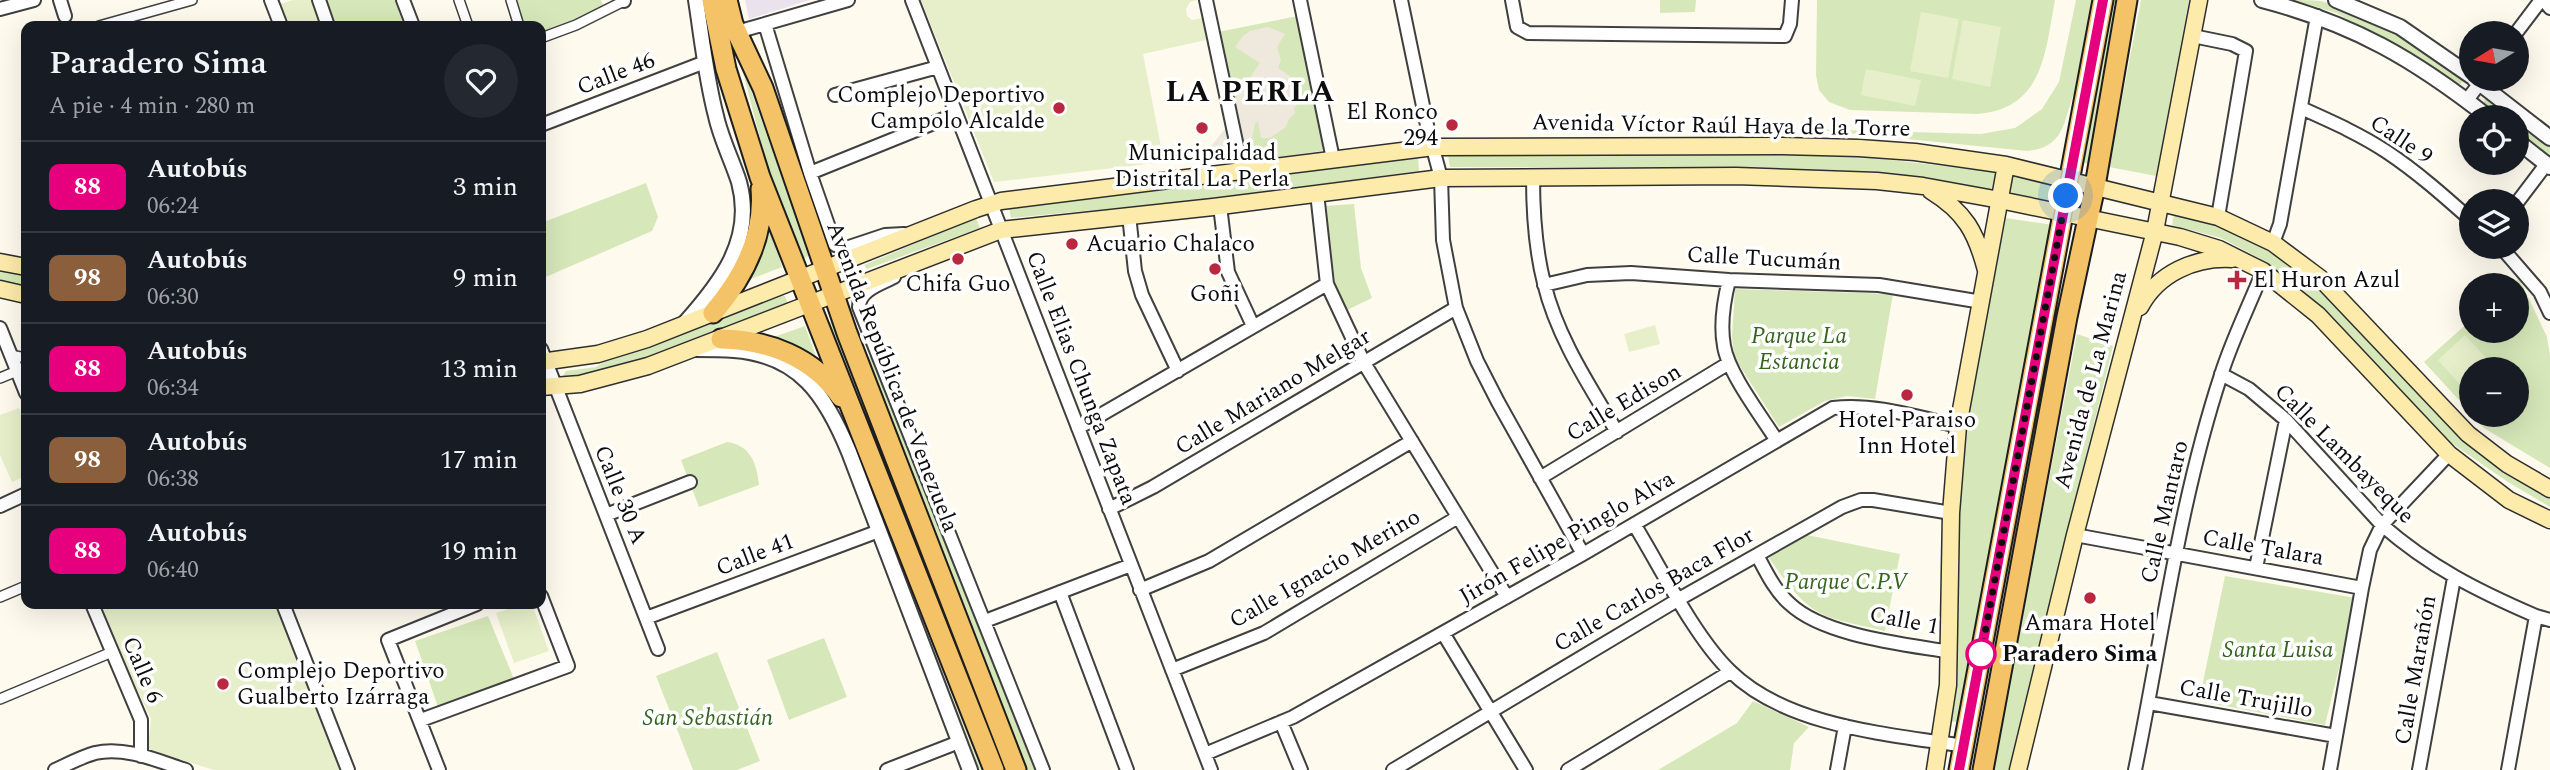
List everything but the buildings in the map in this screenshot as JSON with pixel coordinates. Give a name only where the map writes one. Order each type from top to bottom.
[{"type":"main road","points":[[712,0],[726,69],[760,177],[994,770]]},
{"type":"main road","name":"Avenida República de Venezuela","points":[[727,0],[737,32],[763,88],[833,294],[1016,770]]},
{"type":"main road","points":[[1959,770],[2103,0]]},
{"type":"main road","name":"Avenida de La Marina","points":[[2018,770],[2075,535],[2155,231],[2199,0]]},
{"type":"main road","name":"Avenida de La Marina","points":[[1983,770],[2067,317],[2095,186],[2127,1]]},
{"type":"main road","name":"Avenida Víctor Raúl Haya de la Torre","points":[[546,358],[598,354],[713,313],[991,204],[1434,147],[1547,145],[1860,148],[1914,152],[2006,165],[2069,179],[2218,217],[2273,243],[2320,278],[2468,434],[2507,464],[2550,489]]},
{"type":"main road","points":[[1935,770],[1948,685],[1951,513],[1958,426],[1983,302],[2006,165]]},
{"type":"main road","points":[[548,387],[580,384],[629,372],[1001,230],[1441,178],[1736,176],[1877,181],[1923,186],[2155,231],[2199,243],[2263,271],[2318,315],[2449,454],[2509,500],[2550,520]]},
{"type":"main road","points":[[713,313],[728,296],[750,257],[760,217],[760,177]]},
{"type":"main road","points":[[1923,186],[1947,201],[1965,219],[1978,240],[1987,273]]},
{"type":"main road","points":[[2133,318],[2158,283],[2178,269],[2216,258],[2238,259]]},
{"type":"main road","points":[[0,262],[21,266]]},
{"type":"main road","points":[[0,289],[21,294]]},
{"type":"main road","points":[[721,339],[759,342],[794,356],[824,378],[856,422]]},
{"type":"street","points":[[0,9],[34,0]]},
{"type":"street","points":[[60,0],[65,21]]},
{"type":"street","points":[[117,21],[192,0]]},
{"type":"street","points":[[318,0],[326,21]]},
{"type":"street","points":[[403,0],[410,21]]},
{"type":"street","points":[[459,0],[466,21]]},
{"type":"street","points":[[511,0],[517,21]]},
{"type":"street","points":[[684,324],[710,295],[736,253],[741,235],[743,208],[739,182],[716,116],[696,0]]},
{"type":"street","points":[[737,32],[848,0]]},
{"type":"street","name":"Calle Elias Chunga Zapata","points":[[912,0],[1211,770]]},
{"type":"street","points":[[1206,0],[1242,170]]},
{"type":"street","points":[[1300,0],[1333,159]]},
{"type":"street","points":[[1401,0],[1428,130],[1441,178],[1443,240],[1456,308],[1477,361],[1583,554]]},
{"type":"street","points":[[1512,0],[1517,27],[1528,33],[1785,36],[1790,24],[1792,0]]},
{"type":"street","points":[[2265,0],[2317,16],[2362,34],[2433,75],[2473,105]]},
{"type":"street","points":[[2336,0],[2399,27],[2459,67]]},
{"type":"street","points":[[2525,21],[2542,0],[2550,8]]},
{"type":"street","points":[[273,1],[279,21]]},
{"type":"street","points":[[546,36],[576,25],[624,1]]},
{"type":"street","points":[[2273,243],[2280,224],[2317,16]]},
{"type":"street","points":[[765,24],[835,245],[851,247],[884,235],[915,233]]},
{"type":"street","points":[[2193,36],[2232,44],[2246,51],[2218,217]]},
{"type":"street","name":"Calle 46","points":[[546,123],[705,62]]},
{"type":"street","points":[[835,94],[938,67]]},
{"type":"street","points":[[2467,100],[2471,91]]},
{"type":"street","points":[[2492,91],[2550,138]]},
{"type":"street","name":"Calle 9","points":[[2301,108],[2386,151],[2459,210]]},
{"type":"street","points":[[810,173],[956,114]]},
{"type":"street","points":[[2528,189],[2548,165],[2529,150]]},
{"type":"street","points":[[1533,177],[1536,246],[1544,285],[1578,368],[1616,432]]},
{"type":"street","points":[[1317,193],[1326,284],[1364,363],[1507,597]]},
{"type":"street","points":[[1220,206],[1228,272],[1253,326]]},
{"type":"street","points":[[1129,215],[1135,271],[1142,295],[1178,371]]},
{"type":"street","points":[[2511,259],[2540,292],[2550,313]]},
{"type":"street","points":[[910,263],[896,277],[864,294],[859,307],[1043,770]]},
{"type":"street","name":"Calle Mantaro","points":[[2135,770],[2175,553],[2221,374],[2263,271]]},
{"type":"street","name":"Calle Tucumán","points":[[1544,285],[1587,275],[1631,273],[1729,280],[1880,285],[1983,302]]},
{"type":"street","points":[[1729,280],[1725,296],[1723,344],[1729,363],[1777,441]]},
{"type":"street","points":[[1078,428],[1326,284]]},
{"type":"street","name":"Calle Mariano Melgar","points":[[1109,509],[1153,487],[1456,308]]},
{"type":"street","points":[[0,328],[21,381]]},
{"type":"street","points":[[695,349],[734,350],[775,360],[806,380],[822,396],[836,422],[970,770]]},
{"type":"street","points":[[10,355],[21,357]]},
{"type":"street","name":"Calle Edison","points":[[1540,478],[1729,363]]},
{"type":"street","points":[[0,378],[17,371]]},
{"type":"street","name":"Calle Lambayeque","points":[[2221,374],[2249,389],[2286,420],[2382,525],[2409,547],[2454,578],[2550,620]]},
{"type":"street","name":"Calle 30 A","points":[[548,387],[606,515],[658,649]]},
{"type":"street","name":"Jirón Felipe Pinglo Alva","points":[[1205,754],[1281,722],[1443,633],[1833,408],[1879,408],[1958,426]]},
{"type":"street","points":[[2256,568],[2286,420]]},
{"type":"street","points":[[1140,590],[1209,561],[1412,441]]},
{"type":"street","points":[[2330,770],[2370,550],[2382,525],[2449,454]]},
{"type":"street","points":[[606,515],[690,482]]},
{"type":"street","points":[[0,506],[21,497]]},
{"type":"street","name":"Calle Carlos Baca Flor","points":[[1393,770],[1679,599],[1842,507],[1861,500],[1873,500],[1951,513]]},
{"type":"street","name":"Calle Ignacio Merino","points":[[1172,670],[1264,633],[1458,517]]},
{"type":"street","points":[[1634,524],[1712,650],[1730,672],[1757,692],[1790,709],[1845,726],[1964,746]]},
{"type":"street","name":"Calle 41","points":[[646,618],[878,531]]},
{"type":"street","name":"Calle Talara","points":[[2075,535],[2362,587]]},
{"type":"street","name":"Calle 1","points":[[1757,555],[1790,605],[1809,617],[1835,629],[1950,652]]},
{"type":"street","points":[[985,621],[1131,565]]},
{"type":"street","name":"Calle Marañón","points":[[2419,770],[2454,578]]},
{"type":"street","points":[[0,597],[21,588]]},
{"type":"street","points":[[1060,592],[1127,770]]},
{"type":"street","name":"Calle 6","points":[[94,609],[141,720],[141,756]]},
{"type":"street","points":[[285,609],[348,770]]},
{"type":"street","points":[[439,770],[388,640],[465,609]]},
{"type":"street","points":[[421,720],[568,666],[546,609]]},
{"type":"street","points":[[2508,770],[2536,616]]},
{"type":"street","points":[[1443,633],[1526,770]]},
{"type":"street","points":[[0,699],[112,652]]},
{"type":"street","points":[[1568,770],[1730,672]]},
{"type":"street","name":"Calle Trujillo","points":[[2149,703],[2336,736]]},
{"type":"street","points":[[1281,722],[1301,770]]},
{"type":"street","points":[[1837,770],[1845,726]]},
{"type":"street","points":[[887,770],[959,742]]},
{"type":"street","points":[[61,769],[105,751],[141,756],[186,770]]},
{"type":"shaded area","points":[[745,0],[810,0],[749,19]]},
{"type":"shaded area","points":[[1268,27],[1285,34],[1277,47],[1281,60],[1278,68],[1290,76],[1292,86],[1298,89],[1297,105],[1286,127],[1270,138],[1261,138],[1258,122],[1255,123],[1250,152],[1253,160],[1250,161],[1246,159],[1233,103],[1260,63],[1235,47],[1250,31]]},
{"type":"shaded area","points":[[1227,126],[1233,159],[1225,163],[1224,160],[1204,163],[1201,148],[1212,145]]},
{"type":"green space","points":[[293,0],[313,0],[319,21],[285,21],[280,4]]},
{"type":"green space","points":[[326,0],[395,0],[403,21],[332,21]]},
{"type":"green space","points":[[515,0],[601,0],[605,10],[546,32],[546,21],[522,21]]},
{"type":"green space","name":"Complejo Deportivo Campolo Alcalde","points":[[921,0],[1198,0],[1190,2],[1186,9],[1187,16],[1192,20],[1202,18],[1206,40],[1143,54],[1164,162],[994,182]]},
{"type":"green space","points":[[1660,0],[1696,0],[1695,12],[1660,13]]},
{"type":"green space","points":[[1817,0],[2055,0],[2044,57],[2029,89],[2000,110],[1978,114],[1850,110],[1829,102],[1819,90],[1816,75]]},
{"type":"green space","points":[[2076,0],[2094,0],[2080,81],[2059,135],[2041,148],[2027,151],[1807,129],[1981,134],[2015,128],[2042,109],[2059,82]]},
{"type":"green space","points":[[2110,0],[2120,0],[2091,164],[2081,163]]},
{"type":"green space","points":[[2141,0],[2189,0],[2156,176],[2109,167]]},
{"type":"green space","points":[[2294,0],[2321,1],[2378,23],[2459,75],[2459,85],[2399,47],[2336,13]]},
{"type":"green space","points":[[1921,12],[1959,19],[1948,78],[1910,71]]},
{"type":"green space","points":[[1298,16],[1324,147],[1322,151],[1250,161],[1246,159],[1218,32]]},
{"type":"green space","points":[[1963,20],[2001,27],[1990,87],[1952,79]]},
{"type":"green space","points":[[739,57],[810,255],[801,260],[767,165]]},
{"type":"green space","points":[[1866,69],[1921,80],[1915,106],[1861,95]]},
{"type":"green space","points":[[2487,93],[2502,105],[2483,105]]},
{"type":"green space","points":[[2529,129],[2550,146],[2550,164],[2529,145]]},
{"type":"green space","points":[[1694,151],[1847,155],[1996,172],[1991,190],[1893,175],[1711,168],[1450,167],[1448,155]]},
{"type":"green space","points":[[1418,156],[1419,171],[1202,200],[1011,218],[1009,208]]},
{"type":"green space","points":[[2016,173],[2059,183],[2054,205],[2011,195],[2011,176]]},
{"type":"green space","points":[[646,183],[658,217],[652,231],[546,277],[546,221]]},
{"type":"green space","points":[[1354,204],[1361,268],[1372,298],[1345,311],[1333,283],[1323,206]]},
{"type":"green space","points":[[2174,214],[2253,236],[2296,265],[2444,417],[2550,492],[2550,507],[2447,440],[2295,284],[2259,258],[2221,238],[2172,225]]},
{"type":"green space","points":[[976,218],[980,228],[867,269],[864,265]]},
{"type":"green space","points":[[2006,218],[2053,225],[1962,721],[1951,722],[1958,513],[1965,433]]},
{"type":"green space","points":[[771,229],[782,267],[748,280]]},
{"type":"green space","points":[[0,270],[21,274],[21,286],[0,282]]},
{"type":"green space","name":"Parque La Estancia","points":[[1735,289],[1893,294],[1875,399],[1847,396],[1825,401],[1779,427],[1734,357],[1732,336]]},
{"type":"green space","points":[[781,295],[785,296],[788,304],[639,362],[581,376],[563,376],[566,371],[596,367],[606,360]]},
{"type":"green space","points":[[2529,299],[2547,337],[2550,356],[2550,468],[2483,427],[2529,427],[2529,357],[2459,357],[2459,400],[2424,362],[2459,331],[2459,343],[2529,343]]},
{"type":"green space","points":[[835,321],[1011,770],[1002,770],[829,322]]},
{"type":"green space","points":[[1655,325],[1660,344],[1629,352],[1624,334]]},
{"type":"green space","points":[[805,326],[817,359],[771,338]]},
{"type":"green space","points":[[2077,334],[2113,346],[2009,770],[1993,770]]},
{"type":"green space","points":[[2459,341],[2459,343],[2472,343],[2485,357],[2459,357],[2459,384],[2438,360]]},
{"type":"green space","points":[[871,355],[1035,770],[1027,770],[868,358]]},
{"type":"green space","points":[[19,408],[21,413],[21,478],[12,482],[0,455],[0,415]]},
{"type":"green space","points":[[844,419],[981,770],[976,770],[840,421]]},
{"type":"green space","points":[[727,442],[741,447],[751,456],[759,485],[699,507],[681,460]]},
{"type":"green space","name":"Parque C.P.V","points":[[1807,535],[1900,554],[1885,631],[1826,616],[1808,605],[1787,583],[1769,558]]},
{"type":"green space","name":"Santa Luisa","points":[[2225,576],[2356,598],[2325,725],[2199,701]]},
{"type":"green space","name":"Complejo Deportivo Gualberto Izárraga","points":[[99,609],[281,609],[346,770],[214,770],[148,749],[151,719]]},
{"type":"green space","points":[[508,609],[534,609],[549,651],[514,663],[496,613]]},
{"type":"green space","points":[[488,616],[514,679],[438,707],[415,641]]},
{"type":"green space","points":[[824,638],[847,697],[789,720],[767,660]]},
{"type":"green space","name":"San Sebastián","points":[[717,652],[760,761],[737,770],[693,770],[656,676]]},
{"type":"green space","points":[[1753,701],[1809,727],[1794,743],[1790,770],[1658,770],[1737,723]]},
{"type":"bus line","name":"88","points":[[1959,770],[2103,0]]},
{"type":"place","name":"Complejo Deportivo Campolo Alcalde","points":[[1059,108]]},
{"type":"place","name":"El Ronco 294","points":[[1452,125]]},
{"type":"place","name":"Municipalidad Distrital La Perla","points":[[1202,128]]},
{"type":"place","name":"Acuario Chalaco","points":[[1072,244]]},
{"type":"place","name":"Chifa Guo","points":[[958,259]]},
{"type":"place","name":"Goñi","points":[[1215,269]]},
{"type":"place","name":"El Huron Azul","points":[[2237,280]]},
{"type":"place","name":"Hotel Paraiso Inn Hotel","points":[[1907,395]]},
{"type":"place","name":"Amara Hotel","points":[[2090,598]]},
{"type":"place","name":"Paradero Sima","points":[[1981,654]]},
{"type":"place","name":"Complejo Deportivo Gualberto Izárraga","points":[[223,684]]},
{"type":"district","name":"LA PERLA","points":[[1251,92]]},
{"type":"route","points":[[1981,654],[2066,196]]}]
